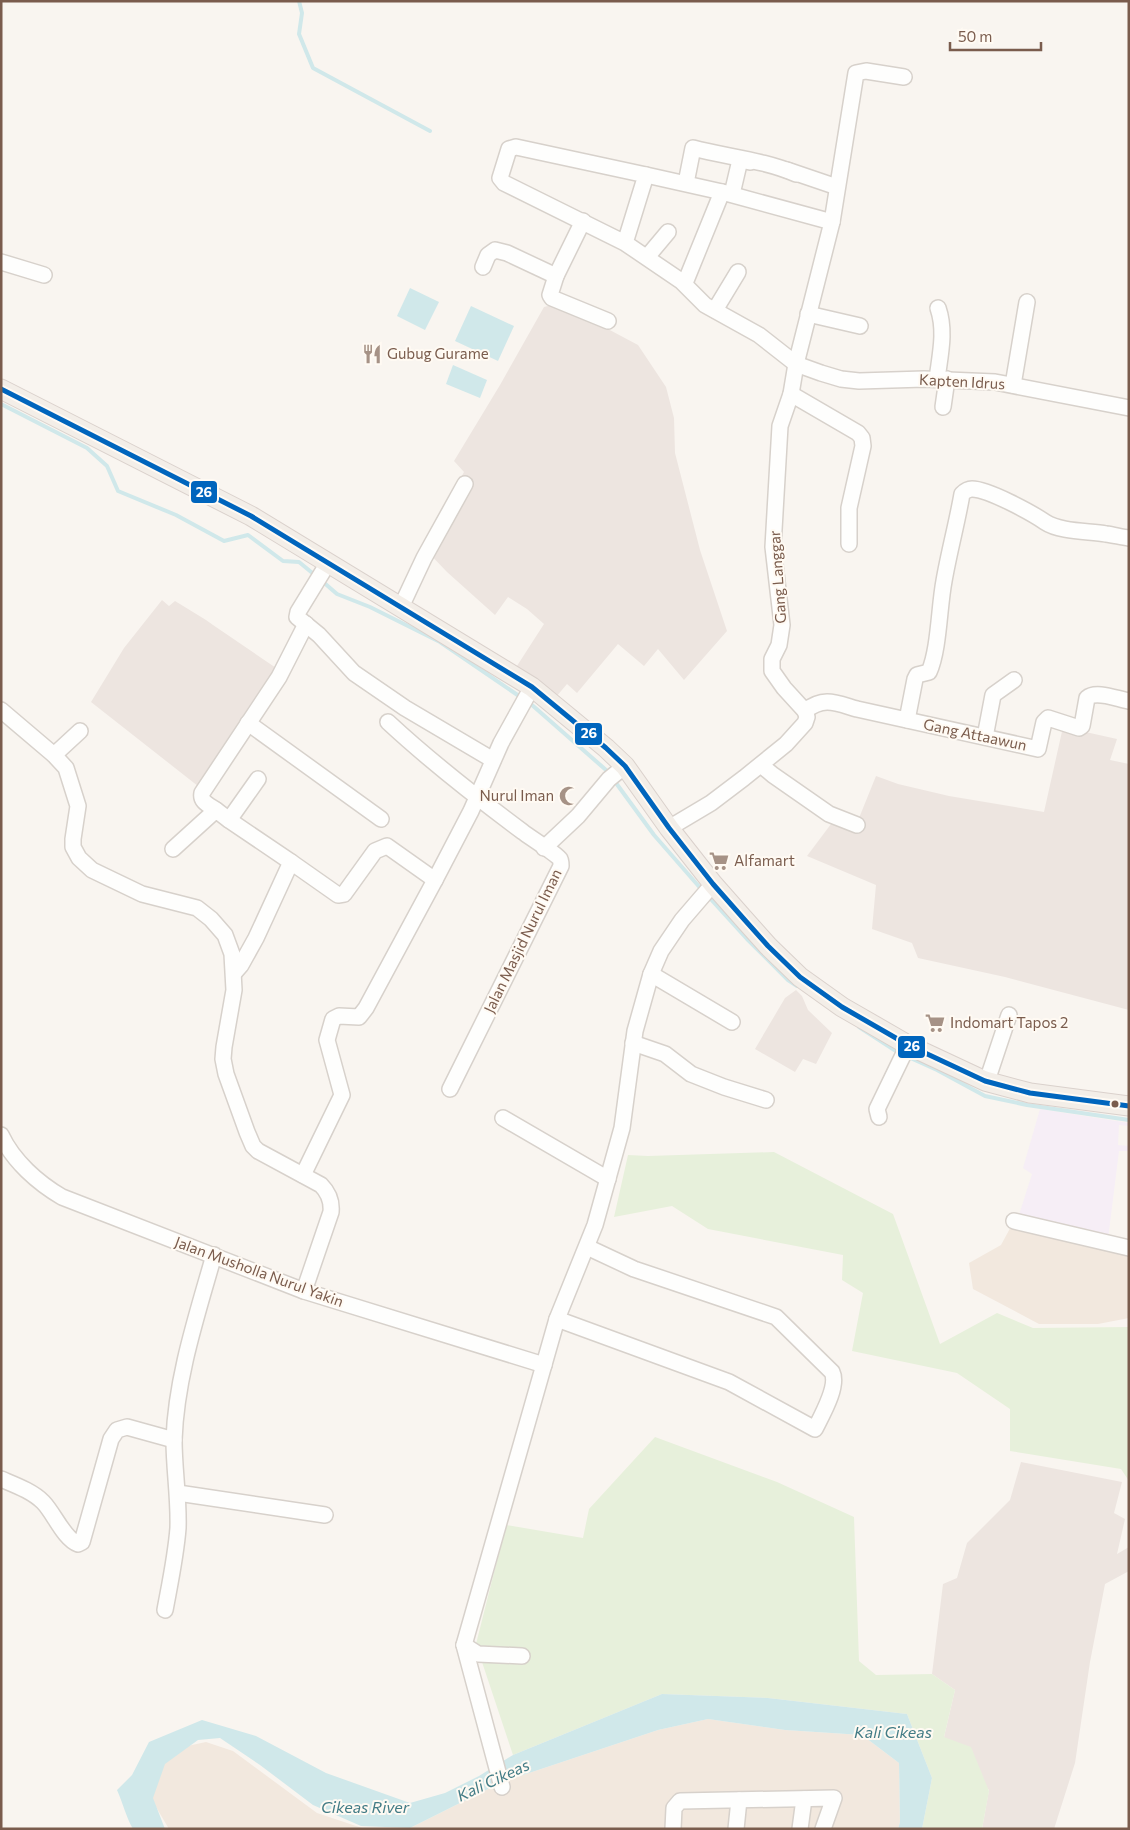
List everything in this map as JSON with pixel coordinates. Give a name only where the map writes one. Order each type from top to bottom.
[{"type":"main road","points":[[1,389],[251,516],[321,573],[401,607],[532,687],[625,766],[669,828],[708,889],[800,977],[905,1052],[987,1081],[1030,1093],[1129,1106]]},
{"type":"street","name":"Gang Langgar","points":[[805,711],[784,688],[772,671],[772,659],[779,646],[782,625],[773,547],[780,426],[791,394],[796,364],[832,222],[856,73],[866,70],[904,77]]},
{"type":"street","name":"Kapten Idrus","points":[[646,174],[516,147],[509,149],[501,173],[501,181],[625,243],[685,283],[700,302],[759,335],[796,364],[834,377],[859,381],[942,379],[1013,385],[1129,408]]},
{"type":"street","points":[[686,184],[693,148],[777,166],[837,187]]},
{"type":"street","points":[[685,283],[727,193],[740,160],[775,165],[796,174]]},
{"type":"street","points":[[625,243],[646,174],[727,193],[832,222]]},
{"type":"street","points":[[583,221],[550,292],[551,296],[608,321]]},
{"type":"street","points":[[646,257],[668,232]]},
{"type":"street","points":[[483,267],[488,255],[495,250],[506,253],[556,276]]},
{"type":"street","points":[[1,262],[44,276]]},
{"type":"street","points":[[715,310],[738,272]]},
{"type":"street","points":[[1013,385],[1027,302]]},
{"type":"street","points":[[938,308],[942,319],[943,407]]},
{"type":"street","points":[[808,314],[860,326]]},
{"type":"street","points":[[791,394],[858,433],[862,438],[861,453],[849,508],[849,544]]},
{"type":"street","points":[[401,607],[424,558],[465,484]]},
{"type":"street","points":[[906,720],[915,678],[917,675],[929,672],[930,670],[944,581],[962,494],[965,491],[971,488],[983,491],[1028,510],[1046,523],[1057,528],[1129,538]]},
{"type":"street","points":[[321,573],[297,615],[319,635],[354,673],[404,708],[494,760]]},
{"type":"street","points":[[306,624],[279,677],[202,792],[204,801],[338,894],[344,894],[375,851],[387,846],[435,880]]},
{"type":"street","points":[[985,738],[993,695],[1014,680]]},
{"type":"street","points":[[303,1175],[342,1096],[328,1040],[333,1019],[339,1016],[360,1017],[435,880],[501,743],[532,687]]},
{"type":"street","name":"Gang Attaawun","points":[[805,711],[814,704],[824,701],[832,702],[857,710],[1038,749],[1044,722],[1048,718],[1079,728],[1082,726],[1086,698],[1090,695],[1129,701]]},
{"type":"street","points":[[1,710],[54,755],[66,768],[78,806],[72,838],[73,848],[79,858],[92,870],[142,894],[197,908],[211,919],[225,935],[232,954],[234,973],[233,999],[224,1047],[226,1074],[253,1146],[261,1154],[321,1185],[328,1194],[332,1205],[304,1291]]},
{"type":"street","points":[[669,828],[711,803],[786,744],[805,723],[807,717],[805,711]]},
{"type":"street","points":[[388,722],[418,750],[476,798],[544,848]]},
{"type":"street","points":[[248,723],[381,819]]},
{"type":"street","points":[[54,755],[80,731]]},
{"type":"street","points":[[761,765],[829,814],[857,825]]},
{"type":"street","name":"Jalan Masjid Nurul Iman","points":[[450,1089],[561,866],[561,859],[544,848],[578,816],[609,779],[625,766]]},
{"type":"street","points":[[229,820],[258,778]]},
{"type":"street","points":[[173,849],[216,810]]},
{"type":"street","points":[[234,973],[241,965],[256,938],[291,862]]},
{"type":"street","points":[[502,1787],[464,1645],[557,1320],[595,1225],[608,1179],[622,1128],[633,1043],[651,974],[661,951],[682,920],[708,889]]},
{"type":"street","points":[[651,974],[732,1022]]},
{"type":"street","points":[[987,1081],[1009,1016]]},
{"type":"street","points":[[633,1043],[665,1054],[691,1074],[766,1100]]},
{"type":"street","points":[[879,1117],[878,1109],[905,1052]]},
{"type":"street","points":[[503,1118],[608,1179]]},
{"type":"street","name":"Jalan Musholla Nurul Yakin","points":[[1,1135],[8,1147],[28,1171],[62,1197],[304,1291],[544,1365]]},
{"type":"street","points":[[1014,1221],[1129,1248]]},
{"type":"street","points":[[557,1320],[729,1382],[815,1429],[828,1401],[833,1379],[832,1372],[776,1317],[634,1269],[587,1246]]},
{"type":"street","points":[[166,1610],[178,1528],[178,1493],[174,1440],[179,1392],[194,1326],[214,1255]]},
{"type":"street","points":[[1,1479],[18,1486],[44,1503],[70,1539],[78,1544],[82,1542],[111,1439],[117,1430],[127,1427],[174,1440]]},
{"type":"street","points":[[178,1493],[325,1515]]},
{"type":"street","points":[[464,1645],[478,1654],[522,1656]]},
{"type":"street","points":[[673,1829],[674,1808],[680,1802],[834,1798],[823,1829]]},
{"type":"street","points":[[800,1829],[804,1799]]},
{"type":"street","points":[[736,1829],[740,1800]]},
{"type":"shaded area","points":[[559,303],[638,345],[666,387],[674,418],[675,453],[700,550],[727,631],[684,680],[658,649],[644,666],[618,644],[577,693],[567,684],[556,697],[515,669],[544,624],[527,609],[508,597],[495,615],[447,572],[424,548],[464,472],[454,461],[544,307]]},
{"type":"shaded area","points":[[162,600],[169,606],[175,601],[282,672],[203,790],[91,702],[124,648]]},
{"type":"shaded area","points":[[1063,727],[1117,739],[1110,760],[1129,764],[1129,1010],[1005,977],[918,958],[912,943],[872,929],[876,885],[807,856],[840,812],[859,818],[876,776],[898,784],[949,796],[1044,812]]},
{"type":"shaded area","points":[[796,990],[802,996],[808,1010],[832,1033],[816,1064],[803,1059],[795,1072],[755,1049],[785,998]]},
{"type":"shaded area","points":[[1040,1109],[1129,1123],[1129,1126],[1119,1125],[1118,1145],[1129,1146],[1129,1151],[1119,1151],[1108,1239],[1018,1218],[1032,1174],[1023,1168]]},
{"type":"shaded area","points":[[1014,1221],[1129,1248],[1129,1318],[1098,1324],[1039,1324],[973,1289],[969,1263],[1001,1245]]},
{"type":"shaded area","points":[[1021,1462],[1122,1482],[1114,1513],[1125,1519],[1117,1554],[1129,1547],[1129,1571],[1105,1584],[1090,1662],[1075,1763],[1054,1829],[982,1829],[989,1790],[944,1737],[955,1690],[932,1674],[943,1584],[957,1578],[967,1543],[1010,1500]]},
{"type":"shaded area","points":[[708,1719],[785,1730],[862,1735],[899,1763],[900,1822],[898,1829],[394,1829],[410,1828],[502,1782],[658,1730]]},
{"type":"shaded area","points":[[206,1742],[233,1751],[317,1813],[365,1829],[169,1829],[149,1795],[156,1771],[178,1748]]},
{"type":"green space","points":[[774,1152],[893,1214],[940,1344],[997,1313],[1033,1328],[1129,1327],[1129,1481],[1121,1469],[1010,1451],[1010,1409],[957,1373],[852,1351],[863,1293],[842,1280],[843,1255],[708,1229],[672,1206],[614,1217],[628,1155]]},
{"type":"green space","points":[[655,1437],[777,1482],[854,1517],[859,1661],[876,1675],[932,1674],[955,1690],[944,1737],[971,1747],[989,1791],[982,1829],[922,1829],[932,1778],[907,1714],[768,1698],[662,1694],[513,1755],[476,1644],[506,1525],[583,1538],[589,1509]]},
{"type":"water","points":[[410,288],[439,302],[425,330],[397,316]]},
{"type":"water","points":[[471,306],[514,326],[498,361],[455,341]]},
{"type":"water","points":[[453,365],[487,380],[480,398],[446,384]]},
{"type":"water","name":"Kali Cikeas","points":[[662,1694],[768,1698],[907,1714],[932,1778],[922,1829],[898,1829],[900,1822],[899,1763],[862,1735],[785,1730],[708,1719],[658,1730],[502,1782],[410,1828],[361,1826],[313,1805],[220,1738],[198,1740],[165,1764],[153,1798],[165,1829],[133,1829],[117,1790],[132,1775],[149,1742],[202,1720],[256,1736],[326,1773],[410,1803],[445,1793],[479,1776],[513,1755]]},
{"type":"waterway","points":[[299,1],[302,13],[299,34],[313,68],[430,131]]},
{"type":"waterway","points":[[1,404],[87,448],[107,466],[118,491],[176,515],[224,541],[248,535],[283,561],[299,562],[316,576]]},
{"type":"waterway","points":[[322,581],[337,594],[370,607],[440,642],[519,696]]},
{"type":"waterway","points":[[532,705],[606,770]]},
{"type":"waterway","points":[[616,783],[654,835],[702,890]]},
{"type":"waterway","points":[[707,895],[747,939],[788,980],[797,986]]},
{"type":"waterway","points":[[859,1027],[899,1053]]},
{"type":"waterway","points":[[906,1056],[937,1070],[985,1096],[1027,1105],[1129,1120]]},
{"type":"transit line","name":"26","points":[[1,389],[251,516],[532,687],[625,766],[669,828],[713,884],[768,946],[800,977],[842,1007],[908,1045],[985,1081],[1030,1093],[1129,1106]]},
{"type":"place","name":"Gubug Gurame","points":[[372,354]]},
{"type":"place","name":"Nurul Iman","points":[[569,796]]},
{"type":"place","name":"Alfamart","points":[[719,861]]},
{"type":"place","name":"Indomart Tapos 2","points":[[935,1023]]},
{"type":"water label","name":"Cikeas River","points":[[365,1807]]}]
